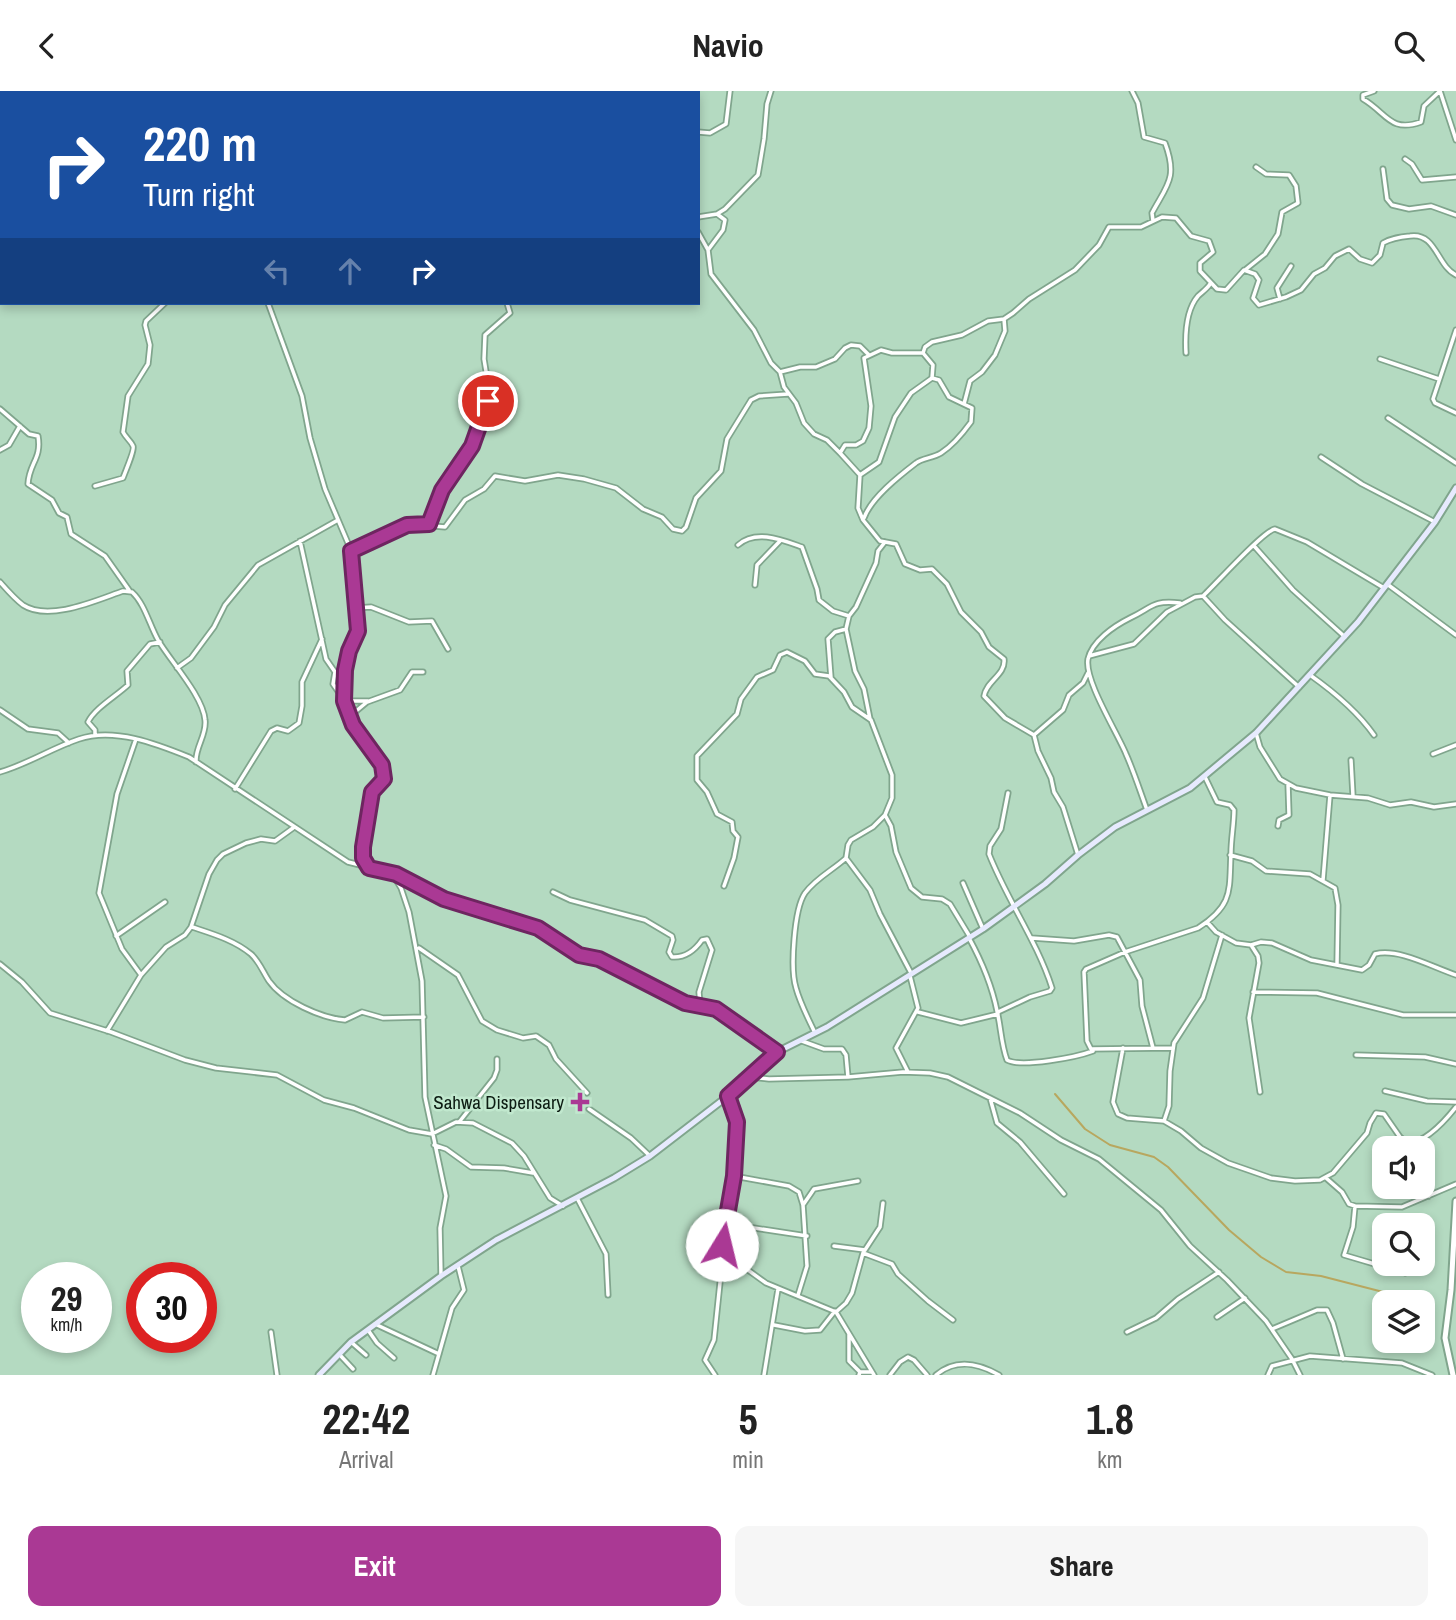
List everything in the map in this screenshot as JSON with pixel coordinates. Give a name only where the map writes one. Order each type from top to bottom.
[{"type":"main road","points":[[320,1375],[351,1342],[441,1276],[496,1240],[563,1206],[650,1156],[728,1096],[777,1052],[815,1033],[983,929],[1014,908],[1115,827],[1169,801],[1205,777],[1256,733],[1345,637],[1435,522],[1456,488]]},
{"type":"street","points":[[700,132],[710,133],[726,124],[730,91]]},
{"type":"street","points":[[700,217],[717,214],[753,181],[760,170],[765,116],[771,91]]},
{"type":"street","points":[[1132,91],[1138,103],[1144,137],[1165,143],[1168,152],[1170,183],[1152,213],[1153,221]]},
{"type":"street","points":[[1374,91],[1363,95],[1363,99],[1378,109],[1391,123],[1399,125],[1421,122],[1424,106],[1440,91],[1456,140]]},
{"type":"street","points":[[1405,159],[1412,164],[1422,180],[1456,177]]},
{"type":"street","points":[[923,353],[928,344],[962,335],[988,321],[1004,319],[1029,299],[1075,270],[1099,246],[1109,227],[1141,227],[1162,217],[1176,218],[1191,236],[1209,241],[1213,252],[1202,261],[1201,273],[1210,284],[1224,291],[1245,269],[1265,254],[1278,234],[1282,212],[1298,203],[1296,186],[1289,175],[1266,174],[1256,167]]},
{"type":"street","points":[[1383,169],[1387,199],[1392,205],[1409,209],[1431,207],[1456,215]]},
{"type":"street","points":[[708,250],[725,226],[725,220],[717,214]]},
{"type":"street","points":[[700,235],[708,250],[711,274],[754,330],[771,363],[780,372],[784,387],[796,403],[807,428],[827,440],[860,475],[858,508],[863,520],[877,537],[896,544],[908,567],[932,569],[947,584],[961,612],[981,632],[989,647],[1004,659],[1003,669],[985,690],[984,696],[1005,718],[1034,735],[1054,792],[1063,807],[1078,855]]},
{"type":"street","points":[[1245,269],[1259,278],[1253,295],[1257,304],[1290,296],[1305,286],[1314,274],[1325,268],[1338,254],[1349,250],[1360,259],[1372,263],[1380,255],[1383,243],[1416,235],[1431,243],[1450,272],[1456,275]]},
{"type":"street","points":[[1280,299],[1277,288],[1292,266]]},
{"type":"street","points":[[1186,353],[1187,324],[1191,310],[1199,295],[1210,284]]},
{"type":"street","points":[[96,486],[123,478],[126,465],[134,452],[134,447],[123,432],[128,396],[148,364],[150,345],[146,321],[162,305]]},
{"type":"street","points":[[269,305],[302,396],[313,451],[325,489],[351,551],[358,631],[349,651],[345,670],[344,700]]},
{"type":"street","points":[[429,524],[442,490],[472,446],[490,395],[484,359],[485,335],[510,313],[508,305]]},
{"type":"street","points":[[964,404],[970,381],[982,372],[995,355],[1005,331],[1004,319]]},
{"type":"street","points":[[1456,330],[1433,402],[1456,413]]},
{"type":"street","points":[[780,372],[800,367],[816,367],[835,359],[851,345],[860,346],[869,355]]},
{"type":"street","points":[[840,453],[843,446],[860,443],[867,436],[871,406],[868,372],[864,361],[869,355],[881,350],[892,353],[923,353]]},
{"type":"street","points":[[860,475],[879,462],[895,418],[911,393],[932,378],[933,365],[923,353]]},
{"type":"street","points":[[1380,359],[1439,379]]},
{"type":"street","points":[[863,520],[868,509],[891,484],[911,470],[916,462],[941,453],[971,422],[972,408],[949,397],[939,380],[932,378]]},
{"type":"street","points":[[351,551],[407,525],[429,524],[445,527],[465,500],[484,489],[495,476],[525,481],[558,475],[616,488],[643,509],[662,517],[673,529],[682,531],[686,527],[696,498],[721,471],[727,439],[751,400],[758,396],[789,394]]},
{"type":"street","points":[[0,409],[30,435],[37,435],[39,440],[40,453],[30,472],[28,484],[55,503],[59,513],[66,517],[71,534],[105,556],[139,600],[160,642],[198,698],[205,717],[204,737],[196,753],[196,762]]},
{"type":"street","points":[[1388,418],[1456,463]]},
{"type":"street","points":[[0,450],[9,446],[20,426]]},
{"type":"street","points":[[1321,457],[1362,484],[1435,522]]},
{"type":"street","points":[[177,668],[191,659],[214,627],[225,605],[258,565],[338,520]]},
{"type":"street","points":[[1089,656],[1134,644],[1167,611],[1180,603],[1203,596],[1227,569],[1270,530],[1280,530],[1318,548],[1385,586],[1456,635]]},
{"type":"street","points":[[738,545],[755,536],[804,549],[822,604],[832,611],[849,616]]},
{"type":"street","points":[[300,541],[327,662],[335,673],[332,682],[344,700],[349,717],[382,765],[385,774],[370,796],[363,854],[369,868]]},
{"type":"street","points":[[755,585],[757,565],[780,541]]},
{"type":"street","points":[[815,1033],[793,975],[796,917],[803,895],[811,885],[846,858],[851,840],[873,827],[885,815],[892,798],[892,775],[870,720],[864,689],[855,671],[846,629],[849,616],[856,607],[876,563],[878,551],[885,542]]},
{"type":"street","points":[[1254,547],[1293,590],[1345,637]]},
{"type":"street","points":[[0,582],[22,605],[49,612],[130,590]]},
{"type":"street","points":[[1203,596],[1225,620],[1299,687]]},
{"type":"street","points":[[1147,811],[1126,754],[1093,685],[1089,672],[1089,656],[1103,636],[1125,620],[1157,603],[1180,603]]},
{"type":"street","points":[[355,608],[371,607],[409,622],[432,621],[448,649]]},
{"type":"street","points":[[831,678],[828,639],[835,632],[846,629]]},
{"type":"street","points":[[235,789],[271,731],[277,728],[288,731],[299,723],[302,682],[322,639]]},
{"type":"street","points":[[95,735],[95,730],[88,722],[93,712],[107,704],[128,685],[127,671],[150,645],[160,642]]},
{"type":"street","points":[[724,886],[738,837],[733,831],[732,822],[717,814],[707,792],[697,779],[698,756],[737,714],[741,699],[757,677],[773,670],[780,655],[787,652],[801,658],[815,674],[831,678],[844,692],[852,707],[870,720]]},
{"type":"street","points":[[349,717],[370,701],[400,690],[412,672],[423,672]]},
{"type":"street","points":[[1034,735],[1063,710],[1073,690],[1083,683],[1089,672]]},
{"type":"street","points":[[1310,675],[1330,689],[1374,735]]},
{"type":"street","points":[[344,700],[370,701]]},
{"type":"street","points":[[0,710],[28,729],[58,733],[69,743]]},
{"type":"street","points":[[1256,733],[1260,747],[1280,779],[1288,785],[1390,805],[1412,803],[1434,807],[1456,804]]},
{"type":"street","points":[[0,772],[95,735],[136,739],[175,751],[348,862],[391,873],[444,899],[538,928],[573,952],[599,959],[685,1003],[720,1011],[777,1052]]},
{"type":"street","points":[[136,739],[117,794],[99,893],[124,953],[141,975]]},
{"type":"street","points":[[1433,754],[1456,745]]},
{"type":"street","points":[[1351,760],[1353,796]]},
{"type":"street","points":[[1093,1051],[1087,1041],[1086,969],[1207,922],[1221,908],[1230,892],[1234,810],[1230,805],[1217,802],[1205,777]]},
{"type":"street","points":[[1278,826],[1279,820],[1289,815],[1288,785]]},
{"type":"street","points":[[918,1012],[961,1023],[998,1013],[1051,990],[1052,986],[1032,938],[1014,908],[989,854],[990,846],[1001,829],[1007,793]]},
{"type":"street","points":[[1323,880],[1330,795]]},
{"type":"street","points":[[885,815],[911,888],[922,897],[942,899],[950,904],[970,937],[998,1013],[1002,1046],[1007,1060],[1011,1063],[1035,1063],[1093,1051],[1173,1048]]},
{"type":"street","points":[[107,1031],[141,975],[166,947],[185,935],[191,927],[209,874],[223,854],[261,839],[275,841],[293,828]]},
{"type":"street","points":[[1230,855],[1252,861],[1264,870],[1310,874],[1335,888],[1338,964]]},
{"type":"street","points":[[846,858],[870,890],[910,974],[918,1012],[897,1044],[897,1054],[908,1072]]},
{"type":"street","points":[[391,873],[403,893],[417,947],[422,981],[425,1088],[446,1196],[440,1229],[441,1276]]},
{"type":"street","points":[[963,883],[983,929]]},
{"type":"street","points":[[553,892],[572,901],[651,923],[672,936],[669,953],[672,957],[694,951],[702,940],[707,939],[712,950],[699,992],[700,1006]]},
{"type":"street","points":[[116,936],[164,902]]},
{"type":"street","points":[[1207,922],[1236,943],[1272,943],[1311,960],[1362,970],[1378,952],[1399,956],[1456,975]]},
{"type":"street","points":[[191,927],[222,937],[250,953],[273,986],[317,1013],[345,1020],[362,1012],[383,1017],[424,1017]]},
{"type":"street","points":[[1032,938],[1074,941],[1114,935],[1140,980],[1142,1006],[1153,1048]]},
{"type":"street","points":[[1164,1121],[1169,1106],[1173,1048],[1178,1035],[1203,998],[1222,935]]},
{"type":"street","points":[[1251,945],[1259,963],[1249,1018],[1260,1093]]},
{"type":"street","points":[[417,947],[458,975],[482,1021],[496,1030],[523,1038],[536,1036],[550,1047],[558,1061],[587,1093]]},
{"type":"street","points":[[0,964],[22,982],[50,1013],[185,1060],[277,1075],[324,1100],[354,1108],[409,1130],[432,1135],[460,1121],[494,1077],[498,1070],[498,1059]]},
{"type":"street","points":[[1253,992],[1317,993],[1403,1014],[1456,1015]]},
{"type":"street","points":[[800,1040],[819,1048],[844,1051],[848,1077]]},
{"type":"street","points":[[1123,1048],[1114,1102],[1115,1111],[1127,1118],[1164,1121],[1201,1148],[1240,1168],[1271,1178],[1294,1181],[1326,1178],[1333,1174],[1367,1133],[1376,1113],[1384,1114],[1405,1143],[1412,1144],[1435,1129],[1456,1104]]},
{"type":"street","points":[[1356,1055],[1425,1057],[1456,1064]]},
{"type":"street","points":[[751,1077],[848,1077],[908,1072],[948,1077],[990,1096],[1032,1119],[1061,1140],[1099,1159],[1161,1210],[1190,1246],[1245,1298],[1272,1329],[1300,1375]]},
{"type":"street","points":[[1385,1091],[1427,1101],[1456,1104]]},
{"type":"street","points":[[715,1375],[705,1360],[714,1340],[725,1219],[734,1176],[737,1122],[728,1096]]},
{"type":"street","points":[[990,1096],[998,1123],[1020,1142],[1064,1194]]},
{"type":"street","points":[[589,1109],[631,1138],[650,1156]]},
{"type":"street","points":[[460,1121],[473,1123],[512,1143],[524,1156],[550,1198],[563,1206]]},
{"type":"street","points":[[434,1145],[446,1149],[471,1167],[504,1168],[533,1173]]},
{"type":"street","points":[[734,1176],[795,1189],[803,1205],[807,1236],[807,1272],[798,1295]]},
{"type":"street","points":[[1326,1178],[1342,1192],[1349,1204],[1355,1206],[1402,1207],[1422,1199]]},
{"type":"street","points":[[803,1205],[814,1189],[858,1181]]},
{"type":"street","points":[[1435,1193],[1456,1184]]},
{"type":"street","points":[[577,1198],[606,1254],[608,1295]]},
{"type":"street","points":[[1452,1375],[1451,1357],[1445,1338],[1454,1267],[1456,1201]]},
{"type":"street","points":[[773,1325],[804,1331],[820,1329],[846,1303],[852,1293],[864,1252],[880,1227],[883,1203]]},
{"type":"street","points":[[1355,1206],[1353,1227],[1345,1255],[1372,1263]]},
{"type":"street","points":[[725,1219],[736,1225],[807,1236]]},
{"type":"street","points":[[834,1246],[864,1252],[892,1264],[898,1274],[953,1320]]},
{"type":"street","points":[[723,1252],[766,1283],[835,1312],[873,1374]]},
{"type":"street","points":[[433,1375],[453,1308],[464,1290],[458,1266]]},
{"type":"street","points":[[1127,1332],[1156,1318],[1178,1299],[1219,1272]]},
{"type":"street","points":[[764,1375],[778,1289]]},
{"type":"street","points":[[1217,1317],[1245,1298]]},
{"type":"street","points":[[1272,1329],[1317,1310],[1327,1310],[1343,1359]]},
{"type":"street","points":[[375,1324],[439,1353]]},
{"type":"street","points":[[368,1330],[377,1343],[394,1358]]},
{"type":"street","points":[[271,1332],[277,1375]]},
{"type":"street","points":[[849,1333],[849,1361],[859,1374],[873,1374]]},
{"type":"street","points":[[351,1342],[366,1355]]},
{"type":"street","points":[[339,1354],[353,1369]]},
{"type":"street","points":[[1268,1375],[1272,1366],[1310,1356],[1402,1363],[1432,1375]]},
{"type":"street","points":[[890,1375],[900,1362],[908,1357],[927,1375]]},
{"type":"street","points":[[936,1375],[947,1366],[973,1364],[999,1375]]},
{"type":"waterway","points":[[1055,1094],[1085,1129],[1110,1145],[1154,1157],[1168,1167],[1229,1230],[1261,1257],[1286,1272],[1321,1276],[1375,1290]]},
{"type":"place","name":"Sahwa Dispensary","points":[[580,1102]]},
{"type":"route","points":[[488,401],[472,446],[442,490],[429,524],[407,525],[351,551],[358,631],[349,651],[343,695],[348,716],[382,765],[385,774],[370,796],[363,858],[369,868],[396,874],[432,895],[538,928],[579,955],[599,959],[685,1003],[716,1009],[777,1052],[728,1096],[737,1122],[734,1176],[722,1245]]}]
